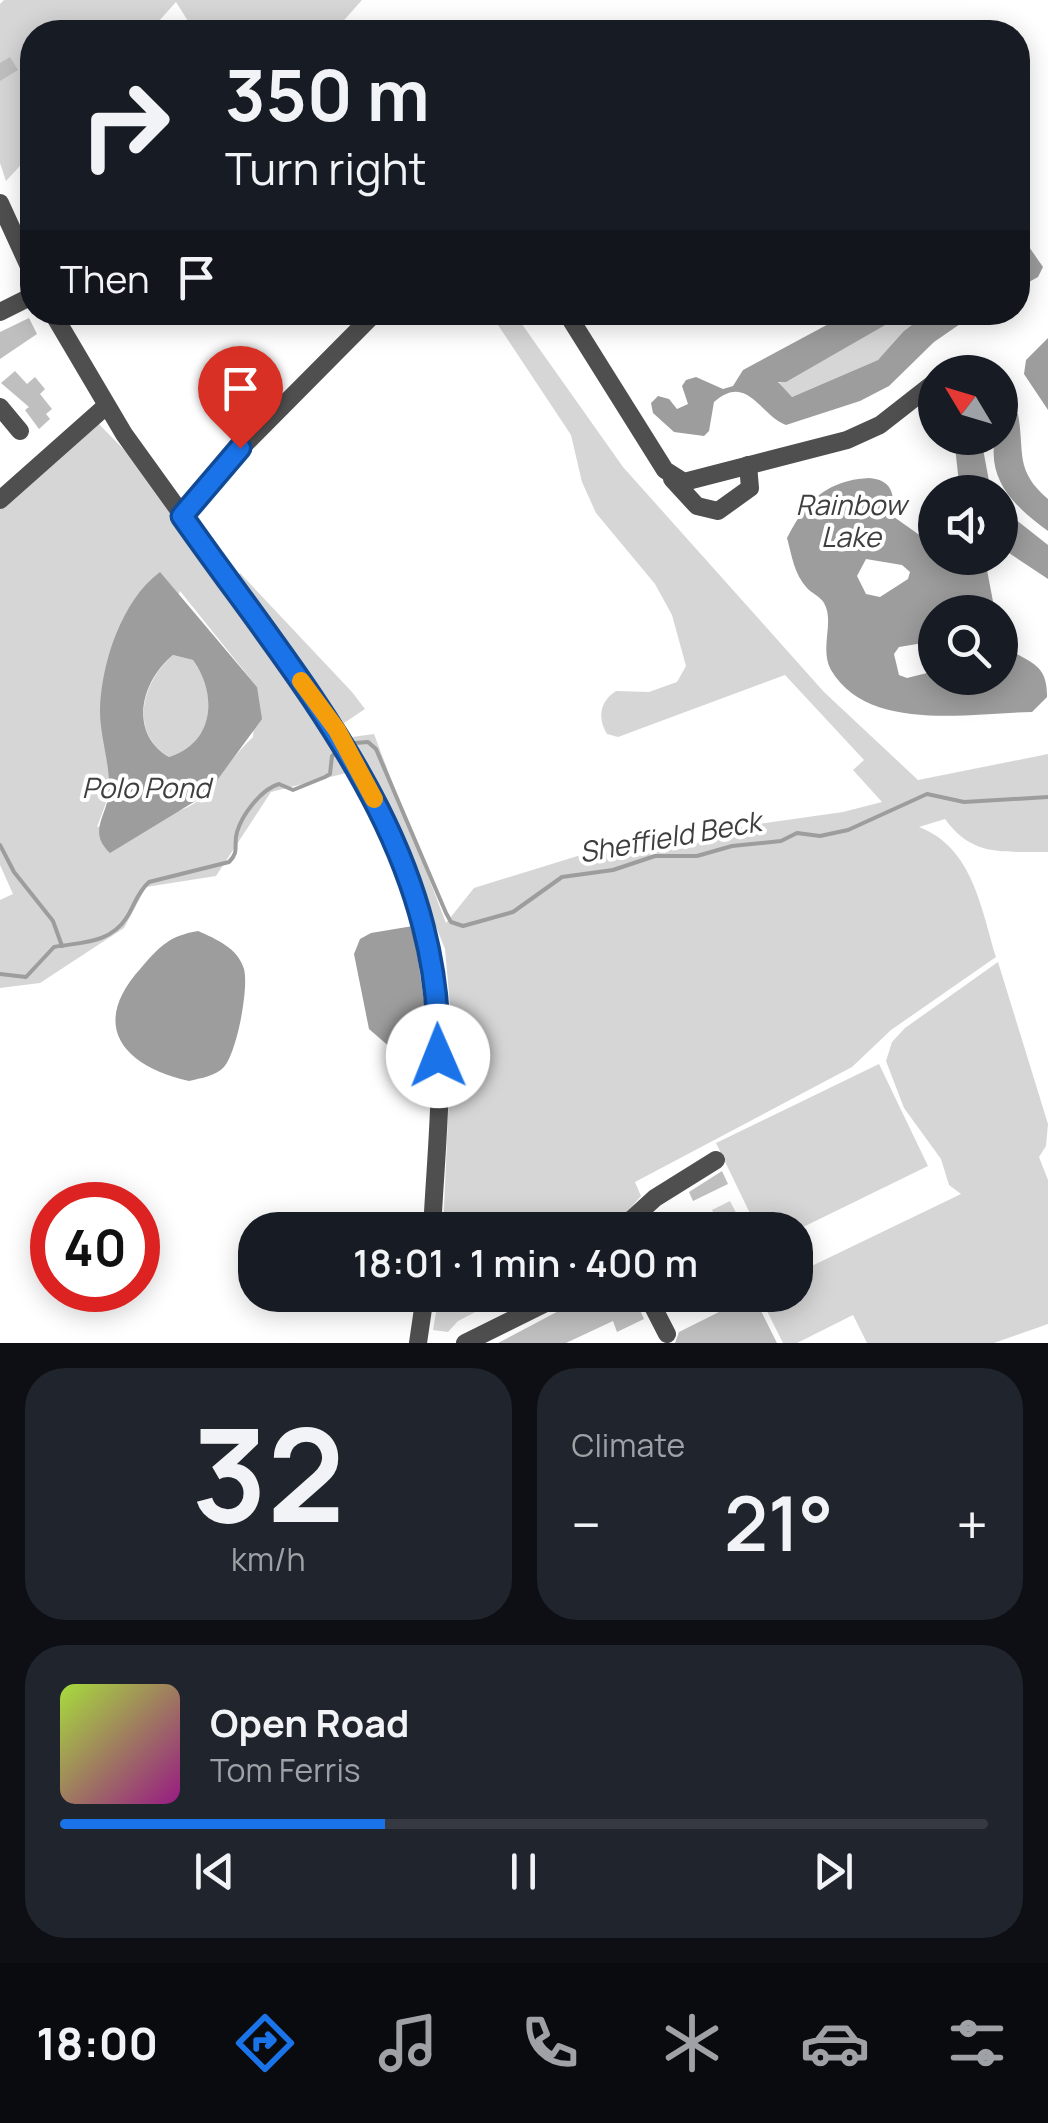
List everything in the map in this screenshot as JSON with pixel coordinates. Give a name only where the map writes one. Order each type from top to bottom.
[{"type":"street","points":[[0,203],[20,247]]},
{"type":"street","points":[[59,325],[106,406],[337,730],[364,778],[420,911],[433,966],[439,1027],[433,1212]]},
{"type":"street","points":[[182,516],[240,448],[363,325]]},
{"type":"street","points":[[574,325],[666,470],[697,506],[718,511],[750,488],[748,465]]},
{"type":"street","points":[[666,470],[684,482],[847,440],[880,425],[918,395]]},
{"type":"street","points":[[0,500],[106,406]]},
{"type":"street","points":[[0,407],[20,431]]},
{"type":"street","points":[[640,1212],[716,1160]]},
{"type":"street","points":[[418,1343],[423,1312]]},
{"type":"street","points":[[465,1343],[528,1312]]},
{"type":"street","points":[[656,1312],[668,1334]]},
{"type":"shaded area","points":[[4,0],[362,0],[344,20],[187,20],[176,2],[160,20],[20,20],[20,166],[6,181],[0,163],[0,4]]},
{"type":"shaded area","points":[[498,325],[522,325],[623,467],[824,692],[918,780],[1048,754],[1048,852],[978,846],[956,832],[945,819],[919,827],[937,836],[963,864],[979,899],[996,957],[891,1030],[852,1067],[635,1182],[641,1196],[627,1212],[444,1212],[452,1028],[445,949],[379,785],[352,737],[374,734],[446,923],[474,888],[584,854],[680,849],[745,826],[843,812],[882,802],[853,770],[864,760],[785,675],[618,737],[607,734],[602,710],[611,695],[616,691],[649,692],[677,682],[686,666],[672,615],[655,584],[596,513],[582,482],[571,435]]},
{"type":"shaded area","points":[[884,325],[915,325],[878,360],[792,397],[777,384]]},
{"type":"shaded area","points":[[95,420],[132,458],[313,713],[346,773],[271,792],[216,876],[146,887],[124,928],[40,983],[0,988],[0,900],[13,894],[0,865],[0,507]],"holes":[[[180,591],[257,687],[253,737],[198,801],[172,813],[97,827],[109,795],[109,765]]]},
{"type":"shaded area","points":[[240,573],[365,709],[344,723],[237,577]]},
{"type":"shaded area","points":[[173,655],[193,660],[208,702],[203,729],[195,741],[169,757],[148,734],[144,707],[154,679]]},
{"type":"shaded area","points":[[998,962],[1048,1124],[1046,1146],[1039,1157],[1048,1180],[1048,1324],[994,1343],[867,1343],[853,1315],[797,1343],[783,1343],[768,1312],[813,1312],[813,1265],[961,1194],[949,1185],[941,1159],[904,1108],[886,1061],[892,1042],[905,1028]]},
{"type":"shaded area","points":[[879,1064],[928,1166],[813,1222],[813,1212],[749,1212],[716,1143]]},
{"type":"shaded area","points":[[730,1201],[736,1212],[713,1212]]},
{"type":"shaded area","points":[[436,1312],[475,1312],[448,1332],[433,1330]]},
{"type":"water","points":[[1030,248],[1043,267],[1030,281]]},
{"type":"water","points":[[827,325],[885,325],[786,382],[778,382],[792,397],[878,360],[912,325],[959,325],[918,355],[889,386],[860,401],[786,425],[753,399],[736,392],[714,402],[709,431],[704,436],[674,432],[653,413],[651,403],[658,396],[669,399],[677,409],[688,404],[682,386],[686,380],[696,377],[723,389],[733,386],[743,370]]},
{"type":"water","points":[[1048,338],[1048,410],[1024,374],[1026,360]]},
{"type":"water","points":[[1018,414],[1025,469],[1048,499],[1048,531],[1018,505],[1018,475],[998,475],[994,455],[1018,455]]},
{"type":"water","points":[[956,455],[984,455],[988,475],[958,475]]},
{"type":"water","name":"Rainbow Lake","points":[[869,478],[888,486],[893,496],[894,517],[918,534],[918,575],[988,575],[992,595],[918,595],[918,644],[899,647],[894,654],[899,675],[918,675],[918,695],[1018,695],[1018,654],[1042,672],[1046,682],[1047,697],[1032,712],[951,716],[895,711],[869,703],[848,690],[831,670],[826,653],[827,610],[799,577],[787,538],[810,504],[841,483]],"holes":[[[866,559],[902,565],[910,572],[908,579],[880,597],[866,594],[857,576]]]},
{"type":"water","points":[[1018,521],[1048,545],[1048,579],[1018,559]]},
{"type":"water","name":"Polo Pond","points":[[160,572],[257,687],[262,719],[207,794],[110,853],[103,845],[99,829],[109,789],[100,721],[101,692],[116,634],[147,584]],"holes":[[[173,655],[193,660],[206,688],[207,716],[195,741],[169,757],[148,735],[144,721],[147,692]]]},
{"type":"water","points":[[413,926],[428,1028],[424,1043],[399,1055],[369,1029],[354,954],[360,939],[371,933]]},
{"type":"water","points":[[198,931],[237,955],[244,969],[245,990],[229,1059],[217,1073],[189,1081],[146,1065],[131,1054],[120,1040],[117,1008],[125,989],[160,948],[172,939]]},
{"type":"building","points":[[10,57],[18,70],[0,81],[0,63]]},
{"type":"building","points":[[20,322],[32,325],[37,334],[0,359],[0,332]]},
{"type":"building","points":[[15,371],[27,384],[35,377],[45,389],[40,394],[52,409],[46,414],[50,419],[39,429],[25,410],[29,407],[1,383]]},
{"type":"building","points":[[722,1171],[728,1184],[693,1201],[689,1192]]},
{"type":"building","points":[[557,1312],[641,1312],[644,1319],[617,1332],[613,1321],[566,1343],[498,1343]]},
{"type":"building","points":[[719,1312],[762,1312],[777,1343],[675,1343],[679,1332]]},
{"type":"waterway","name":"Sheffield Beck","points":[[355,743],[368,742],[376,749],[446,913],[451,922],[463,926],[513,912],[562,877],[613,870],[655,856],[697,856],[732,846],[781,841],[797,833],[820,836],[848,830],[927,794],[964,802],[1048,797]]},
{"type":"waterway","name":"Sheffield Beck","points":[[0,974],[26,977],[54,947],[104,937],[120,926],[149,882],[229,862],[240,825],[259,797],[279,784],[293,790],[325,777],[330,774],[332,756],[340,749]]},
{"type":"waterway","points":[[0,845],[14,872],[53,921],[62,946]]},
{"type":"slow traffic","points":[[301,681],[337,730],[374,799]]},
{"type":"route","points":[[240,448],[195,506],[182,516],[337,730],[364,778],[420,911],[437,992],[438,1056]]}]
